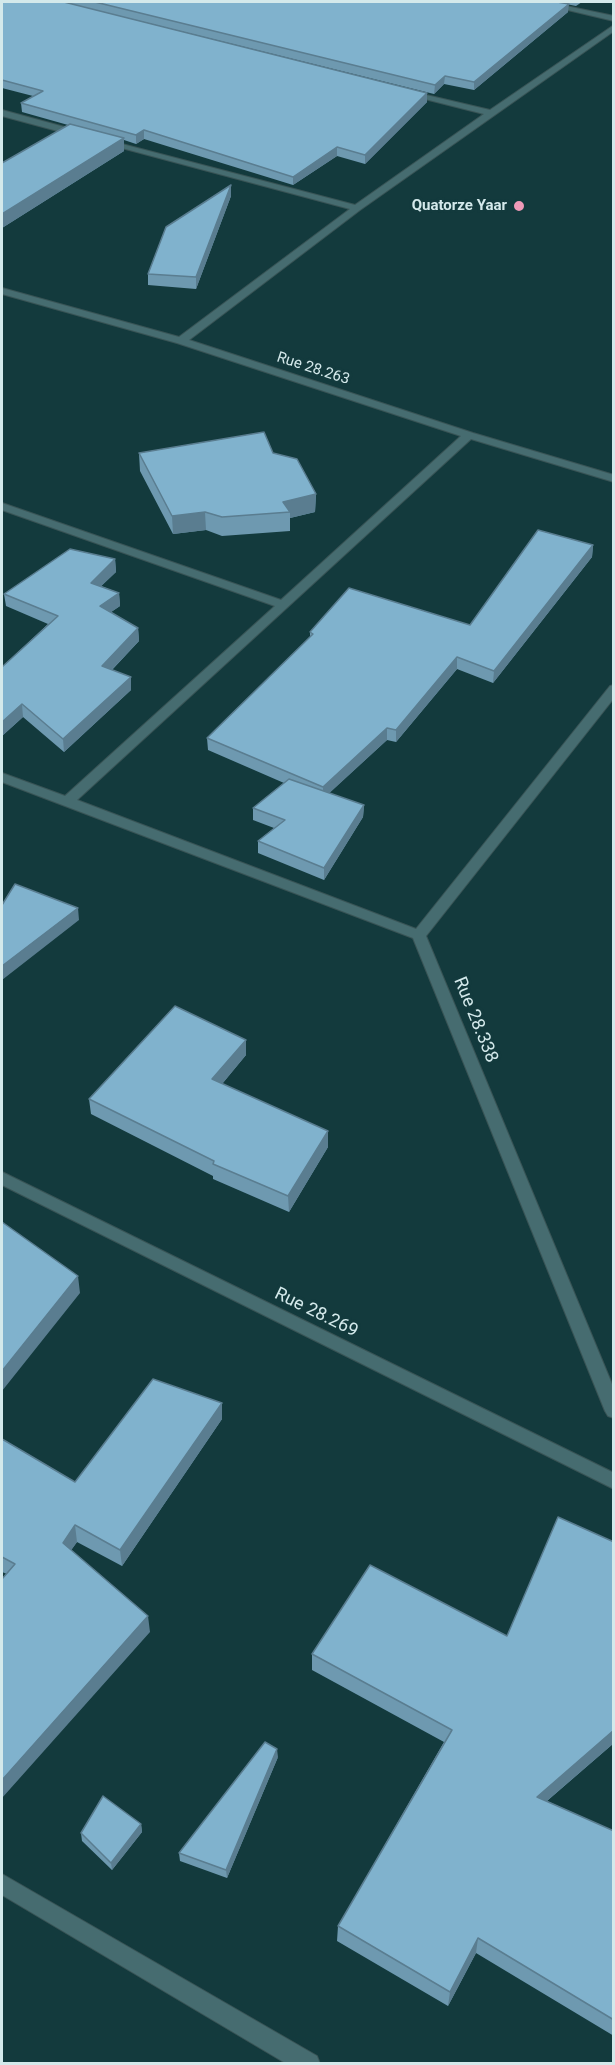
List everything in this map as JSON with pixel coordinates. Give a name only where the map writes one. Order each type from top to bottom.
[{"type":"street","points":[[538,2],[614,19]]},
{"type":"street","points":[[181,341],[357,208],[614,27]]},
{"type":"street","points":[[397,90],[490,113]]},
{"type":"street","points":[[2,113],[357,208]]},
{"type":"street","name":"Rue 28.263","points":[[2,291],[181,341],[469,435],[614,479]]},
{"type":"street","points":[[68,801],[469,435]]},
{"type":"street","points":[[2,506],[285,604]]},
{"type":"street","points":[[2,777],[419,935],[614,688]]},
{"type":"street","name":"Rue 28.338","points":[[419,935],[614,1411]]},
{"type":"street","name":"Rue 28.269","points":[[2,1178],[614,1482]]},
{"type":"street","points":[[2,1884],[309,2064]]},
{"type":"building","points":[[2,2],[64,2],[427,93],[365,155],[337,147],[293,177],[144,130],[136,135],[21,103],[43,91],[2,80]]},
{"type":"building","points":[[95,2],[557,2],[569,4],[474,82],[445,76],[435,85]]},
{"type":"building","points":[[70,124],[124,138],[2,214],[2,163]]},
{"type":"building","points":[[231,185],[196,277],[148,274],[166,227]]},
{"type":"building","points":[[264,432],[273,453],[297,459],[316,494],[283,502],[290,512],[222,517],[205,512],[172,516],[139,453]]},
{"type":"building","points":[[538,530],[593,545],[494,671],[457,657],[396,730],[387,728],[323,787],[207,738],[313,634],[310,632],[349,588],[470,625]]},
{"type":"building","points":[[70,549],[115,559],[91,583],[119,593],[100,606],[138,628],[102,666],[131,677],[63,739],[22,704],[2,722],[2,667],[58,616],[4,594]]},
{"type":"building","points":[[289,779],[364,805],[324,868],[258,841],[285,820],[253,808]]},
{"type":"building","points":[[15,884],[78,908],[2,966],[2,905]]},
{"type":"building","points":[[175,1006],[246,1040],[212,1079],[328,1131],[288,1196],[213,1164],[214,1161],[89,1099]]},
{"type":"building","points":[[2,1222],[78,1276],[2,1371]]},
{"type":"building","points":[[153,1379],[222,1403],[120,1550],[75,1525],[63,1543],[148,1616],[2,1780],[2,1579],[15,1564],[2,1557],[2,1439],[75,1482]]},
{"type":"building","points":[[558,1517],[614,1542],[614,1730],[537,1797],[614,1831],[614,2020],[478,1938],[450,1992],[338,1926],[452,1730],[312,1654],[370,1565],[507,1636]]},
{"type":"building","points":[[265,1742],[277,1749],[226,1870],[179,1853]]},
{"type":"building","points":[[103,1796],[141,1824],[111,1863],[81,1833]]},
{"type":"place","name":"Quatorze Yaar","points":[[519,206]]}]
